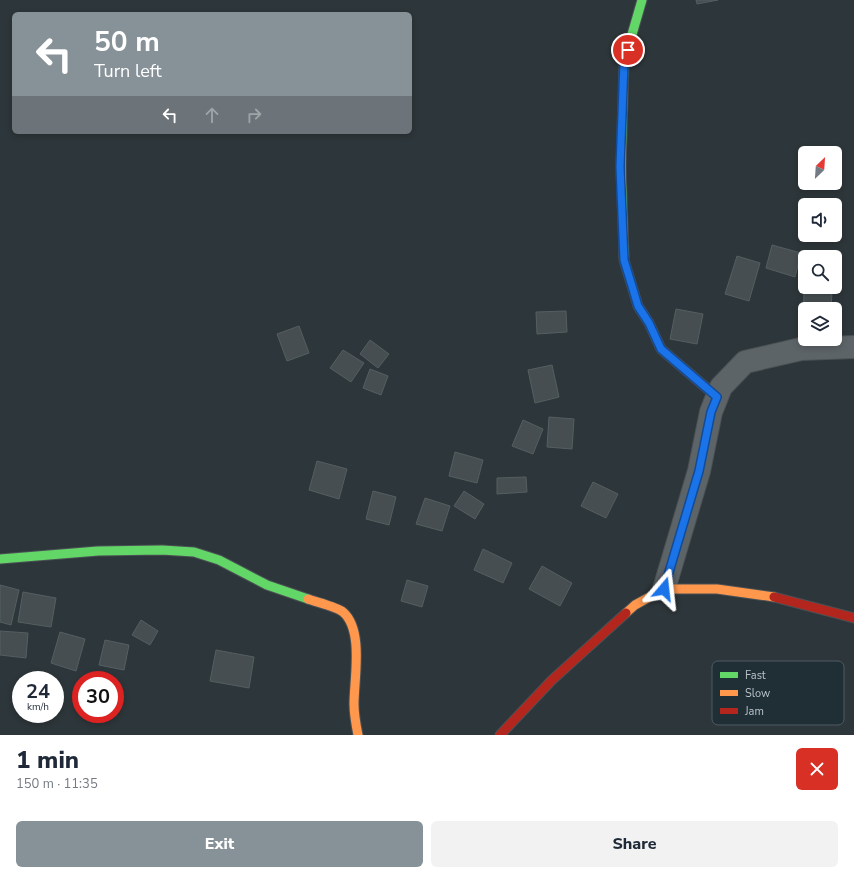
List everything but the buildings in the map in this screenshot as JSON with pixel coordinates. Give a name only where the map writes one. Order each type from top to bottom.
[{"type":"street","points":[[642,0],[624,62],[620,167],[624,260],[638,306],[649,323],[661,349],[717,397]]},
{"type":"street","points":[[664,589],[699,471],[711,412],[721,387],[745,362],[801,350],[854,347]]},
{"type":"street","points":[[0,559],[98,552],[162,550],[194,552],[219,560],[267,585],[342,611],[348,616],[354,638],[356,657],[354,705],[358,735]]},
{"type":"street","points":[[500,735],[552,680],[634,605],[664,589],[717,589],[779,598],[854,618]]},
{"type":"traffic: fast","points":[[624,256],[621,167],[624,62],[642,0]]},
{"type":"traffic: fast","points":[[0,559],[98,551],[162,550],[194,552],[219,560],[267,585],[308,599]]},
{"type":"traffic: slow","points":[[626,613],[635,605],[664,589],[717,589],[774,597]]},
{"type":"traffic: slow","points":[[308,599],[331,606],[343,612],[350,620],[354,630],[356,642],[354,708],[358,735]]},
{"type":"traffic: jam","points":[[624,256],[638,306],[649,323],[661,349],[717,397]]},
{"type":"traffic: jam","points":[[774,597],[854,618]]},
{"type":"traffic: jam","points":[[500,735],[552,680],[626,613]]},
{"type":"route","points":[[628,50],[624,62],[620,167],[624,260],[638,306],[649,323],[661,349],[717,397],[711,412],[699,471],[664,589]]}]
